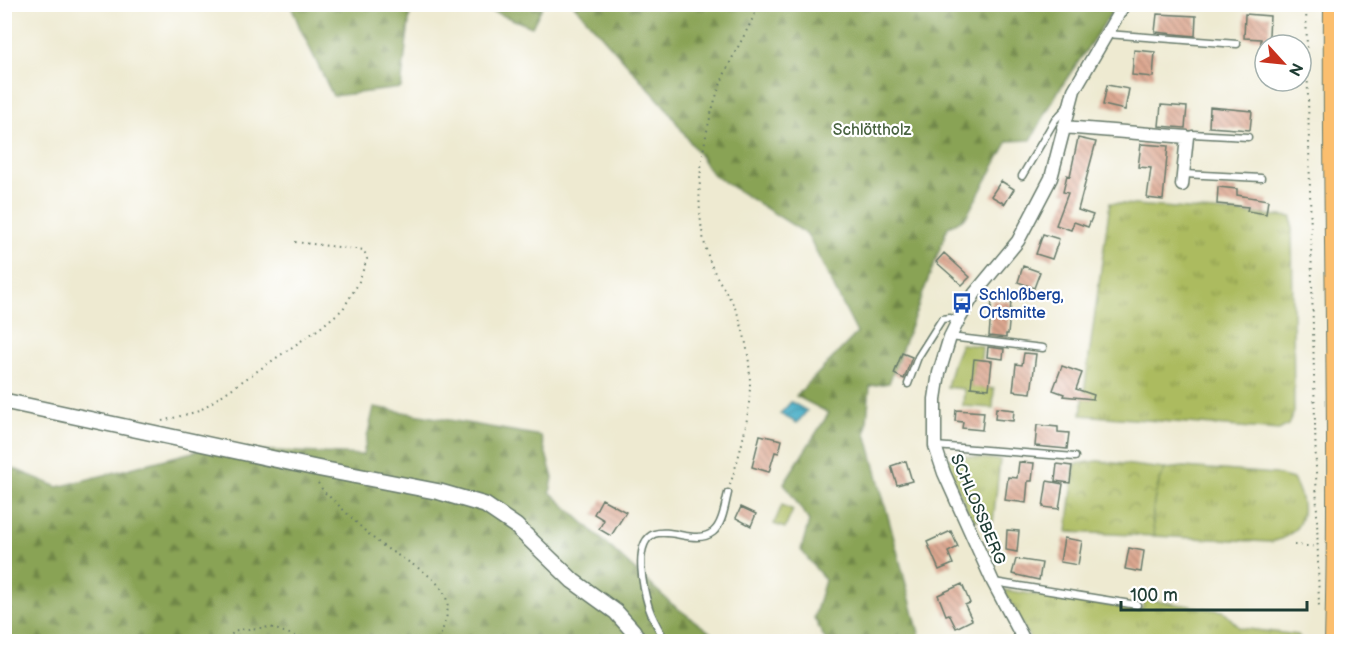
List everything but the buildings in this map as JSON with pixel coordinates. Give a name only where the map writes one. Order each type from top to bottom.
[{"type":"main road","points":[[1334,4],[1338,518],[1335,642]]},
{"type":"street","name":"SCHLOSSBERG","points":[[1025,642],[993,582],[934,446],[935,399],[939,373],[950,337],[958,321],[975,293],[1018,241],[1051,178],[1074,90],[1124,4]]},
{"type":"street","points":[[1063,127],[1187,137],[1183,179]]},
{"type":"street","points":[[4,401],[316,468],[440,492],[485,505],[516,525],[573,581],[616,612],[633,631],[639,642]]},
{"type":"lane","points":[[1106,34],[1238,44]]},
{"type":"lane","points":[[1022,176],[1055,120],[1070,104]]},
{"type":"lane","points":[[1187,137],[1192,134],[1248,138]]},
{"type":"lane","points":[[1183,179],[1261,178]]},
{"type":"lane","points":[[908,384],[918,357],[942,320],[950,318],[958,321]]},
{"type":"lane","points":[[950,337],[1043,348]]},
{"type":"lane","points":[[934,446],[1075,457]]},
{"type":"lane","points":[[666,642],[649,607],[640,561],[641,553],[649,537],[654,534],[694,537],[706,536],[714,531],[718,526],[728,493]]},
{"type":"lane","points":[[993,582],[1137,605]]},
{"type":"path","points":[[728,493],[742,446],[751,393],[748,354],[740,320],[714,272],[704,242],[699,211],[700,180],[706,139],[718,90],[759,4]]},
{"type":"path","points":[[1306,4],[1319,618]]},
{"type":"path","points":[[133,429],[199,411],[320,328],[343,309],[358,284],[367,259],[364,249],[295,242]]},
{"type":"path","points":[[316,468],[317,481],[324,492],[379,543],[422,572],[443,592],[448,602],[446,620],[438,642]]},
{"type":"path","points":[[1294,545],[1318,547]]},
{"type":"path","points":[[222,642],[237,630],[270,627],[312,642]]},
{"type":"green space","points":[[543,4],[532,27],[476,5]]},
{"type":"green space","points":[[291,5],[411,5],[401,88],[333,96]]},
{"type":"green space","name":"Schlöttholz","points":[[574,5],[1117,5],[1059,90],[1031,140],[1008,141],[966,217],[948,227],[889,383],[870,386],[866,433],[921,641],[826,641],[814,618],[825,580],[801,550],[809,521],[784,483],[829,413],[796,396],[857,333],[807,234],[713,175],[667,109]]},
{"type":"green space","points":[[1110,203],[1292,217],[1294,412],[1288,425],[1279,430],[1081,415]]},
{"type":"green space","points":[[961,344],[982,346],[981,360],[974,360],[971,386],[994,389],[993,408],[963,406],[964,389],[947,387]]},
{"type":"green space","points":[[374,407],[541,436],[553,478],[550,492],[672,604],[722,641],[10,642],[5,639],[5,465],[58,487],[208,448],[363,455]]},
{"type":"green space","points":[[955,455],[1000,460],[993,522],[971,519],[949,468],[949,460]]},
{"type":"green space","points":[[1098,461],[1165,469],[1158,484],[1154,502],[1155,536],[1067,532],[1075,464]]},
{"type":"green space","points":[[1184,467],[1275,474],[1293,479],[1298,489],[1302,509],[1298,526],[1283,538],[1271,542],[1155,536],[1153,511],[1161,476],[1165,469]]},
{"type":"green space","points":[[782,505],[793,510],[785,528],[774,524]]},
{"type":"green space","points":[[1004,590],[1139,610],[1143,607],[1143,599],[1223,611],[1240,628],[1298,635],[1301,641],[1031,641]]},
{"type":"water","points":[[791,402],[807,411],[797,423],[780,414]]},
{"type":"place","name":"Schloßberg, Ortsmitte","points":[[962,303]]}]
